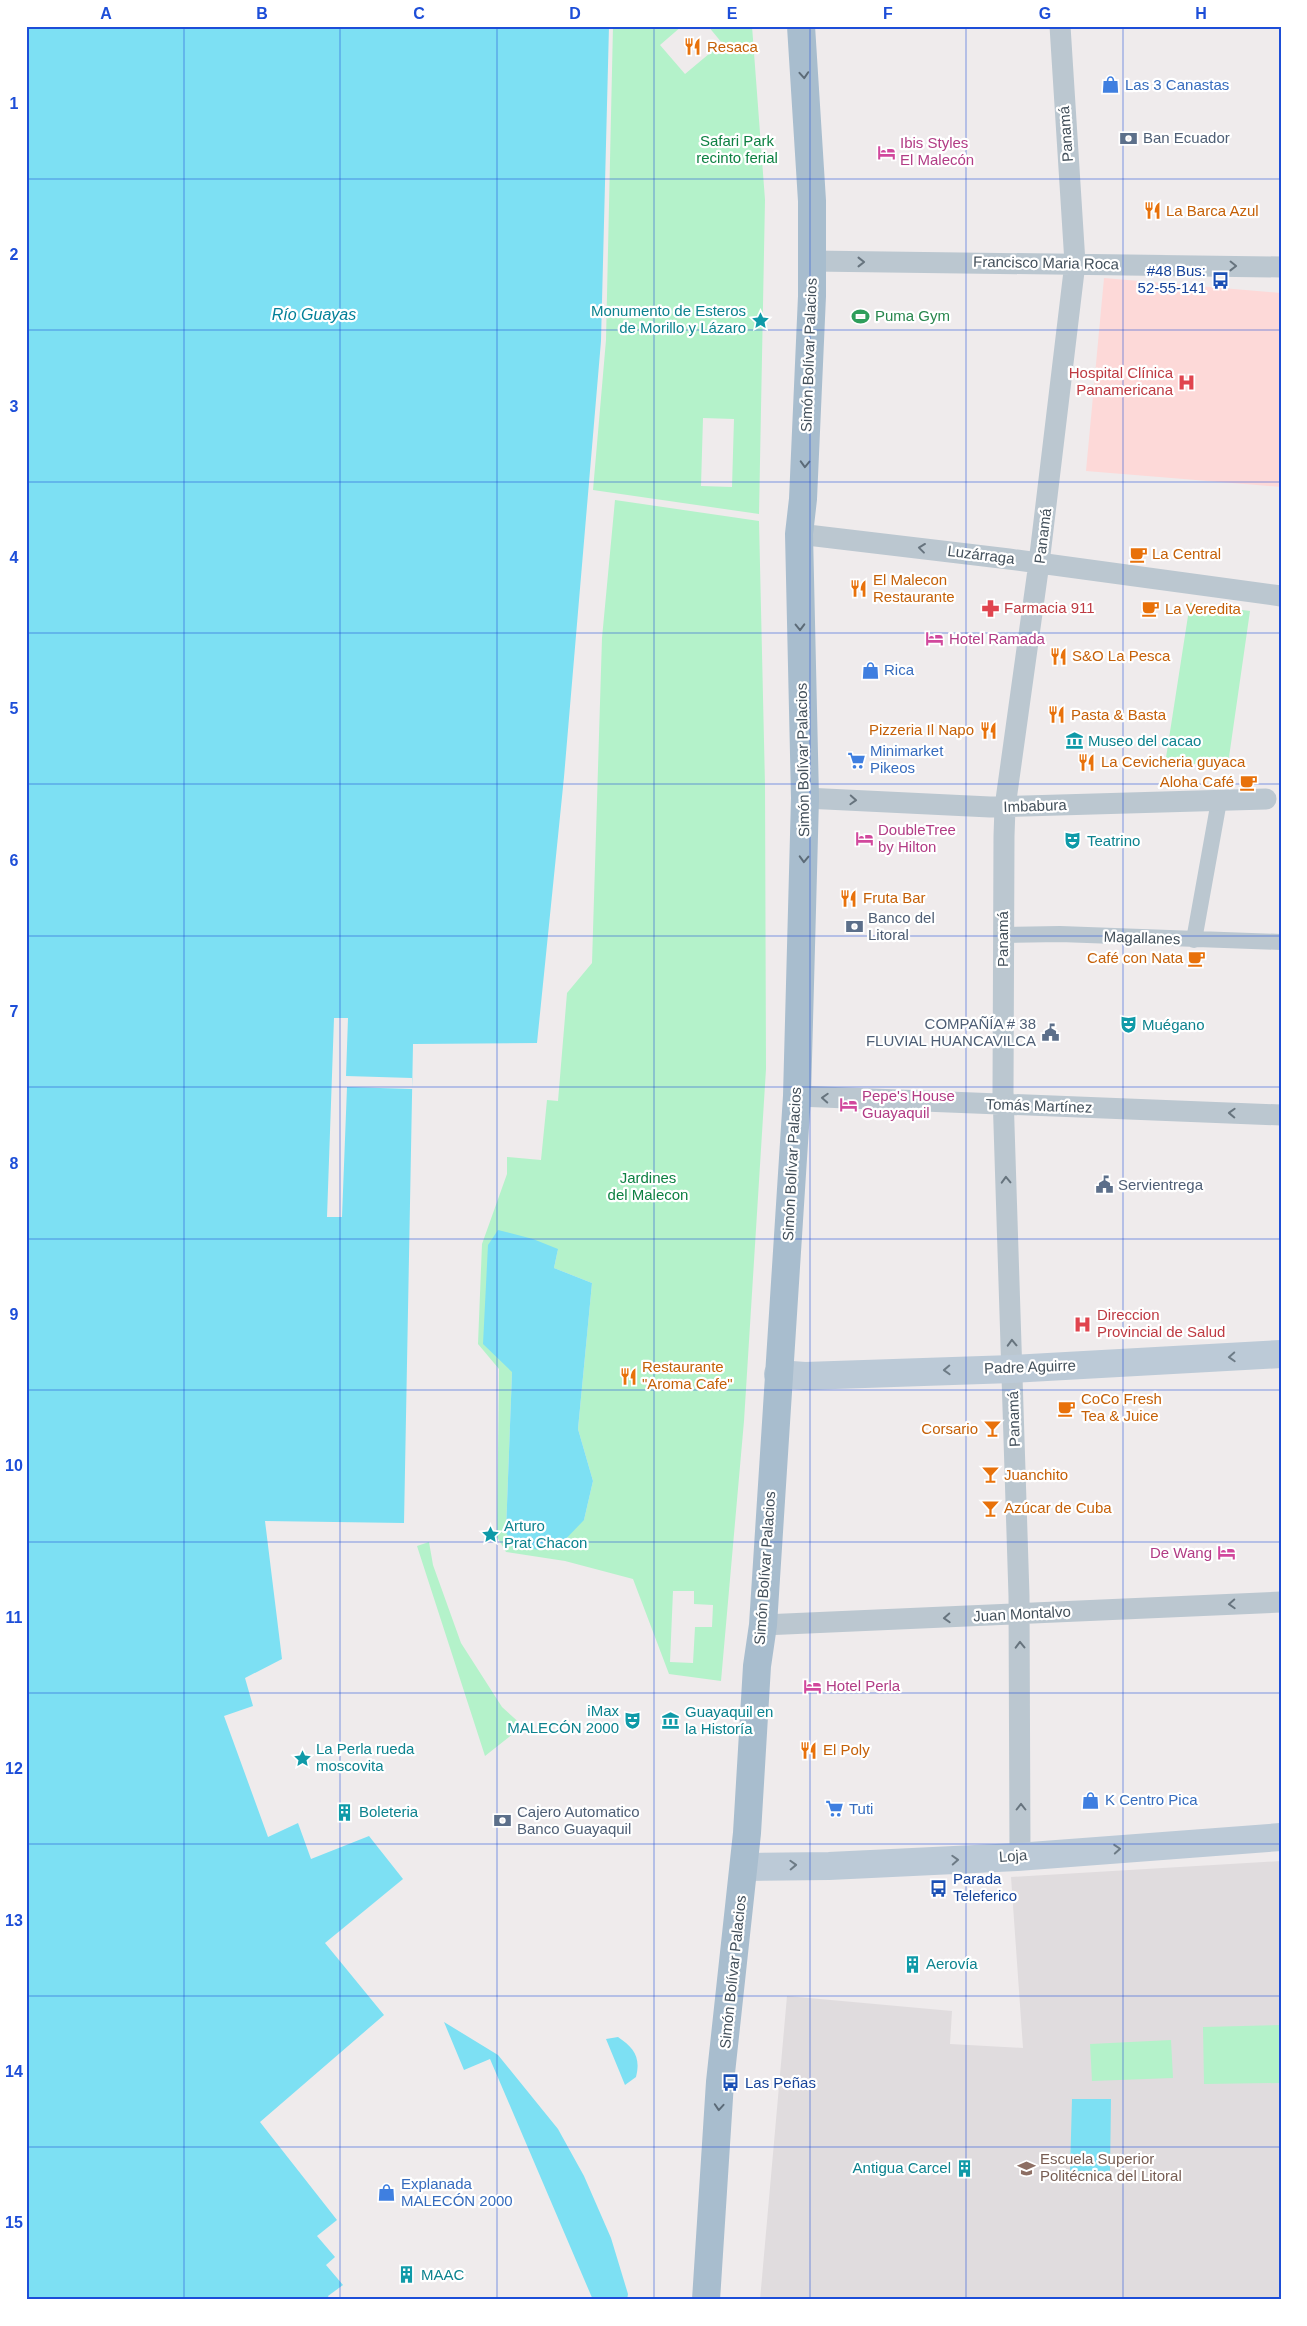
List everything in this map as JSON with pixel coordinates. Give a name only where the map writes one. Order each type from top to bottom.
[{"type":"main road","name":"Simón Bolívar Palacios","points":[[707,2296],[720,2082],[744,1867],[757,1666],[763,1625],[797,1096],[805,798],[799,534],[804,490],[812,261],[812,201],[801,26]]},
{"type":"main road","name":"Padre Aguirre","points":[[778,1374],[805,1376],[1012,1369],[1281,1354]]},
{"type":"main road","name":"Loja","points":[[744,1867],[829,1866],[1020,1856],[1281,1837]]},
{"type":"street","name":"Panamá","points":[[1020,1856],[1019,1614],[1004,1105],[1005,807],[1039,563],[1075,263],[1060,26]]},
{"type":"street","name":"Francisco Maria Roca","points":[[812,261],[1281,266]]},
{"type":"street","name":"Luzárraga","points":[[799,534],[1039,563],[1281,596]]},
{"type":"street","name":"Imbabura","points":[[805,798],[1005,807],[1266,799]]},
{"type":"street","points":[[1194,940],[1219,801]]},
{"type":"street","name":"Magallanes","points":[[1004,935],[1060,934],[1281,942]]},
{"type":"street","name":"Tomás Martínez","points":[[797,1096],[1281,1115]]},
{"type":"street","name":"Juan Montalvo","points":[[763,1625],[1281,1602]]},
{"type":"shaded area","name":"Hospital Clínica Panamericana","points":[[1104,278],[1281,293],[1281,487],[1086,471]]},
{"type":"shaded area","name":"Escuela Superior Politécnica del Litoral","points":[[1281,1861],[1281,2300],[760,2300],[787,1996],[952,2011],[950,2044],[1023,2048],[1011,1877]]},
{"type":"green space","name":"Safari Park recinto ferial","points":[[613,26],[682,26],[660,45],[685,74],[722,43],[708,26],[752,26],[765,200],[759,514],[593,490],[606,340]],"holes":[[[703,418],[734,419],[732,487],[701,486]]]},
{"type":"green space","name":"Jardines del Malecon","points":[[615,500],[759,521],[765,785],[766,1069],[744,1421],[721,1681],[669,1674],[633,1579],[565,1561],[506,1552],[497,1537],[499,1369],[478,1344],[482,1244],[507,1174],[507,1157],[541,1160],[547,1100],[558,1101],[567,993],[592,963],[602,638]],"holes":[[[558,1249],[554,1268],[592,1283],[578,1429],[593,1481],[584,1520],[506,1531],[512,1372]],[[673,1591],[694,1591],[694,1604],[713,1605],[712,1627],[695,1627],[693,1663],[670,1662]]]},
{"type":"green space","points":[[1190,603],[1250,611],[1228,764],[1165,764]]},
{"type":"green space","points":[[429,1542],[433,1565],[461,1643],[502,1707],[523,1726],[485,1756],[417,1546]]},
{"type":"green space","points":[[1281,2025],[1281,2083],[1204,2084],[1203,2027]]},
{"type":"green space","points":[[1171,2040],[1173,2078],[1092,2081],[1090,2044]]},
{"type":"water","name":"Río Guayas","points":[[26,26],[609,26],[601,341],[564,777],[537,1043],[413,1044],[404,1523],[265,1521],[282,1659],[245,1678],[253,1706],[224,1716],[268,1837],[298,1823],[311,1859],[369,1836],[403,1879],[325,1943],[384,2015],[260,2122],[337,2220],[317,2236],[335,2257],[326,2265],[343,2285],[328,2296],[330,2300],[26,2300]]},
{"type":"water","points":[[498,1230],[533,1239],[558,1249],[554,1268],[592,1283],[578,1429],[593,1481],[584,1520],[560,1545],[541,1550],[511,1546],[506,1531],[512,1372],[483,1344],[488,1245]]},
{"type":"water","points":[[444,2022],[498,2055],[558,2129],[584,2176],[611,2238],[628,2294],[627,2300],[593,2300],[490,2059],[464,2070]]},
{"type":"water","points":[[618,2037],[632,2049],[638,2064],[636,2077],[625,2085],[606,2039]]},
{"type":"water","points":[[1072,2099],[1111,2099],[1110,2172],[1070,2171]]},
{"type":"pier","points":[[334,1018],[348,1018],[346,1076],[412,1078],[413,1089],[347,1087],[342,1217],[327,1217]]},
{"type":"place","name":"Resaca","points":[[693,47]]},
{"type":"place","name":"Las 3 Canastas","points":[[1111,85]]},
{"type":"place","name":"Ban Ecuador","points":[[1129,138]]},
{"type":"place","name":"Ibis Styles El Malecón","points":[[886,152]]},
{"type":"place","name":"La Barca Azul","points":[[1152,211]]},
{"type":"place","name":"#48 Bus: 52-55-141","points":[[1220,280]]},
{"type":"place","name":"Puma Gym","points":[[861,316]]},
{"type":"place","name":"Monumento de Esteros de Morillo y Lázaro","points":[[760,320]]},
{"type":"place","name":"Hospital Clínica Panamericana","points":[[1187,382]]},
{"type":"place","name":"La Central","points":[[1138,554]]},
{"type":"place","name":"El Malecon Restaurante","points":[[859,589]]},
{"type":"place","name":"Farmacia 911","points":[[990,608]]},
{"type":"place","name":"La Veredita","points":[[1151,609]]},
{"type":"place","name":"Hotel Ramada","points":[[935,639]]},
{"type":"place","name":"S&O La Pesca","points":[[1058,656]]},
{"type":"place","name":"Rica","points":[[870,670]]},
{"type":"place","name":"Pasta & Basta","points":[[1057,715]]},
{"type":"place","name":"Pizzeria Il Napo","points":[[988,730]]},
{"type":"place","name":"Museo del cacao","points":[[1074,741]]},
{"type":"place","name":"Minimarket Pikeos","points":[[856,760]]},
{"type":"place","name":"La Cevicheria guyaca","points":[[1087,762]]},
{"type":"place","name":"Aloha Café","points":[[1248,782]]},
{"type":"place","name":"DoubleTree by Hilton","points":[[864,839]]},
{"type":"place","name":"Teatrino","points":[[1073,841]]},
{"type":"place","name":"Fruta Bar","points":[[849,898]]},
{"type":"place","name":"Banco del Litoral","points":[[854,927]]},
{"type":"place","name":"Café con Nata","points":[[1197,958]]},
{"type":"place","name":"Muégano","points":[[1128,1025]]},
{"type":"place","name":"COMPAÑÍA # 38 FLUVIAL HUANCAVILCA","points":[[1050,1033]]},
{"type":"place","name":"Pepe's House Guayaquil","points":[[848,1105]]},
{"type":"place","name":"Servientrega","points":[[1104,1185]]},
{"type":"place","name":"Direccion Provincial de Salud","points":[[1083,1324]]},
{"type":"place","name":"Restaurante \"Aroma Cafe\"","points":[[628,1376]]},
{"type":"place","name":"CoCo Fresh Tea & Juice","points":[[1067,1408]]},
{"type":"place","name":"Corsario","points":[[992,1429]]},
{"type":"place","name":"Juanchito","points":[[990,1475]]},
{"type":"place","name":"Azúcar de Cuba","points":[[990,1508]]},
{"type":"place","name":"Arturo Prat Chacon","points":[[490,1535]]},
{"type":"place","name":"De Wang","points":[[1226,1553]]},
{"type":"place","name":"Hotel Perla","points":[[812,1686]]},
{"type":"place","name":"iMax MALECÓN 2000","points":[[633,1720]]},
{"type":"place","name":"Guayaquil en la Historía","points":[[671,1721]]},
{"type":"place","name":"El Poly","points":[[809,1750]]},
{"type":"place","name":"La Perla rueda moscovita","points":[[302,1758]]},
{"type":"place","name":"K Centro Pica","points":[[1091,1800]]},
{"type":"place","name":"Tuti","points":[[835,1809]]},
{"type":"place","name":"Boleteria","points":[[345,1812]]},
{"type":"place","name":"Cajero Automatico Banco Guayaquil","points":[[503,1821]]},
{"type":"place","name":"Parada Teleferico","points":[[939,1888]]},
{"type":"place","name":"Aerovía","points":[[912,1964]]},
{"type":"place","name":"Las Peñas","points":[[731,2083]]},
{"type":"place","name":"Antigua Carcel","points":[[965,2168]]},
{"type":"place","name":"Escuela Superior Politécnica del Litoral","points":[[1026,2168]]},
{"type":"place","name":"Explanada MALECÓN 2000","points":[[387,2193]]},
{"type":"place","name":"MAAC","points":[[407,2275]]}]
